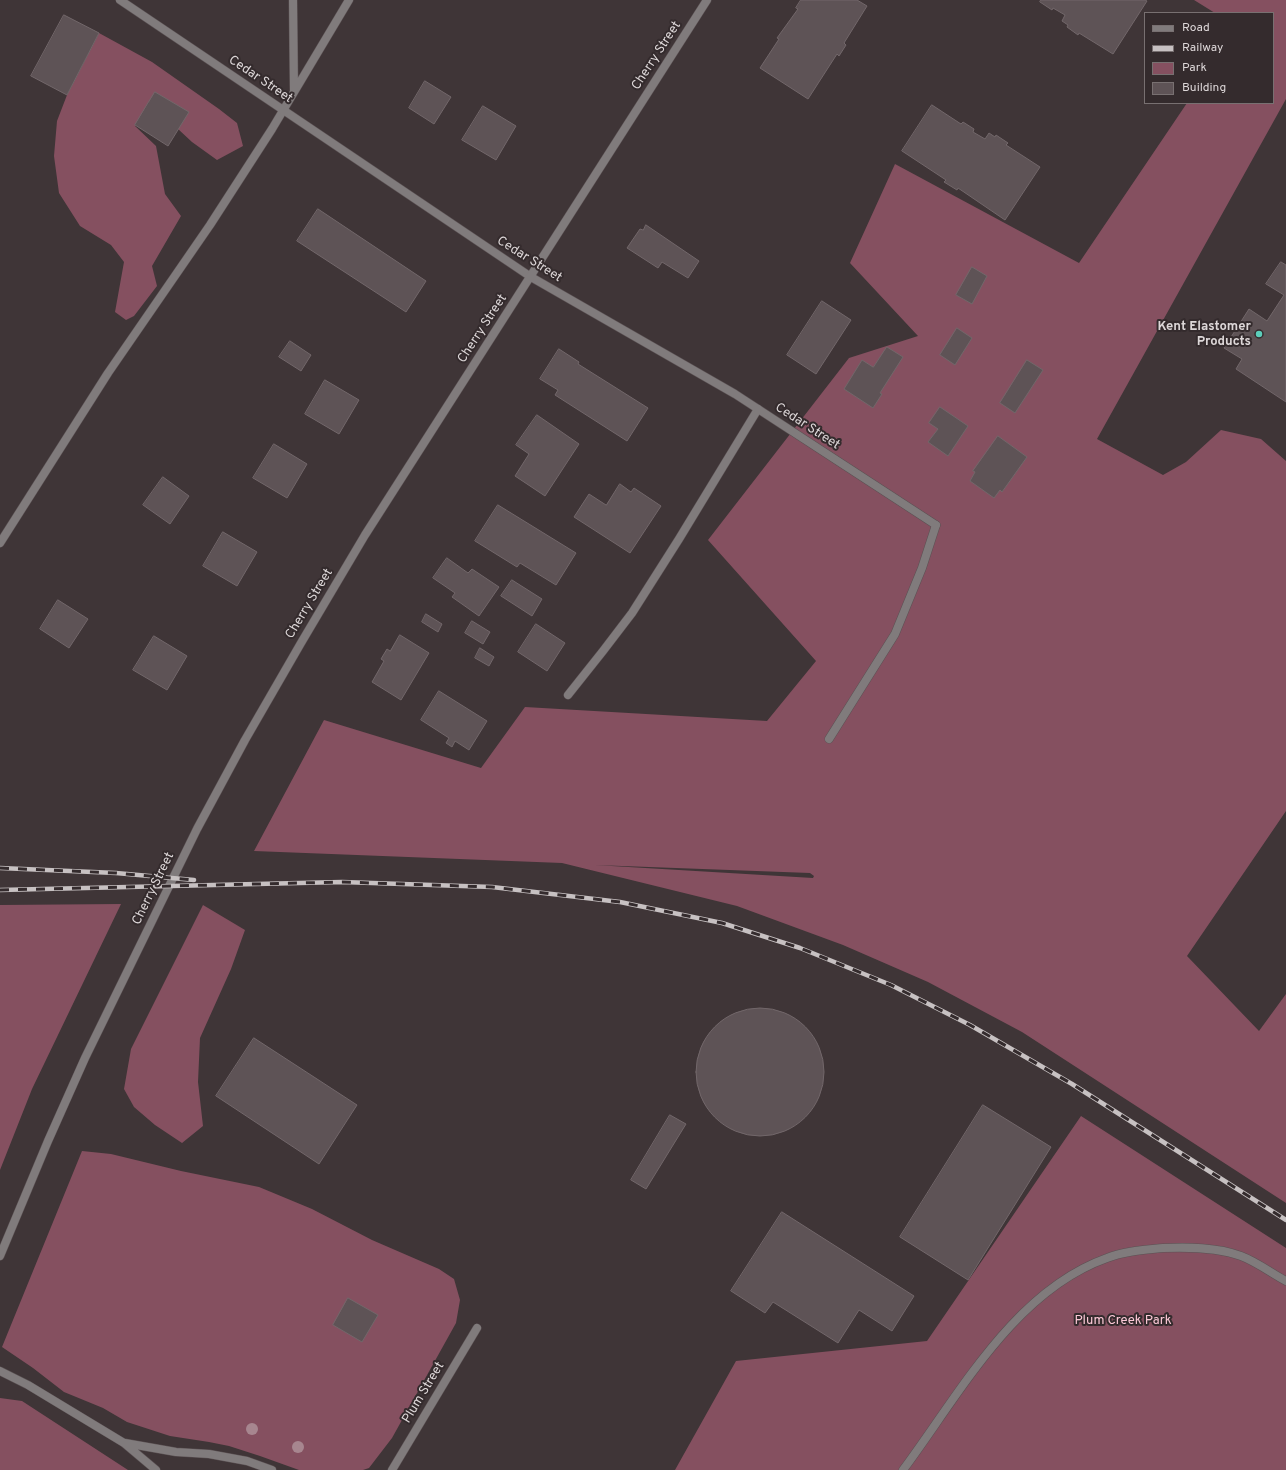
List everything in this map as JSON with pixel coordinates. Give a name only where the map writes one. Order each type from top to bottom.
[{"type":"street","name":"Cedar Street","points":[[120,0],[531,277],[735,394],[936,525],[922,568],[895,634],[829,739]]},
{"type":"street","points":[[293,0],[294,91]]},
{"type":"street","points":[[0,543],[108,373],[210,225],[283,110],[349,0]]},
{"type":"street","name":"Cherry Street","points":[[0,1256],[48,1141],[85,1058],[194,836],[245,740],[365,535],[707,0]]},
{"type":"street","points":[[568,695],[604,651],[632,613],[758,409]]},
{"type":"street","points":[[903,1470],[1005,1330],[1036,1300],[1068,1276],[1107,1258],[1139,1250],[1176,1248],[1211,1249],[1241,1256],[1286,1281]]},
{"type":"street","name":"Plum Street","points":[[392,1470],[477,1328]]},
{"type":"street","points":[[0,1371],[28,1385],[124,1443],[156,1470]]},
{"type":"street","points":[[124,1443],[176,1452],[209,1454],[240,1460],[272,1470]]},
{"type":"green space","points":[[1194,0],[1286,0],[1286,99],[1097,439],[1163,475],[1186,462],[1221,430],[1261,439],[1286,461],[1286,811],[1187,956],[1259,1031],[1286,994],[1286,1203],[1022,1032],[928,982],[843,945],[737,906],[562,863],[254,851],[324,720],[481,768],[525,707],[767,721],[816,661],[708,540],[849,358],[918,336],[850,263],[895,164],[1079,263],[1186,104],[1274,104],[1274,12],[1213,12]],"holes":[[[595,865],[810,873],[814,876],[813,878]]]},
{"type":"green space","points":[[99,33],[152,62],[237,123],[243,146],[217,160],[192,142],[149,102],[135,126],[156,146],[165,194],[181,216],[152,266],[157,286],[134,316],[126,320],[115,312],[124,262],[111,245],[80,226],[59,193],[54,156],[57,121],[67,95]]},
{"type":"green space","points":[[121,904],[32,1089],[0,1170],[0,905]]},
{"type":"green space","points":[[203,905],[245,930],[231,969],[200,1038],[198,1082],[203,1126],[182,1143],[155,1125],[134,1107],[124,1089],[131,1049]]},
{"type":"green space","name":"Plum Creek Park","points":[[1081,1116],[1286,1248],[1286,1470],[675,1470],[736,1361],[927,1341]]},
{"type":"green space","points":[[82,1151],[111,1154],[181,1171],[259,1187],[312,1209],[372,1240],[439,1269],[454,1279],[460,1300],[456,1323],[392,1438],[369,1468],[363,1470],[299,1470],[229,1446],[170,1436],[127,1422],[103,1408],[64,1392],[33,1368],[2,1347]]},
{"type":"green space","points":[[0,1398],[22,1401],[128,1470],[0,1470]]},
{"type":"building","points":[[801,0],[857,0],[867,6],[844,43],[846,45],[839,56],[837,54],[808,99],[760,68],[779,39],[777,38],[798,9],[796,8]]},
{"type":"building","points":[[1041,0],[1147,1],[1113,54],[1079,33],[1078,35],[1067,27],[1068,25],[1062,21],[1065,15],[1053,8],[1052,10],[1040,2]]},
{"type":"building","points":[[64,15],[99,33],[67,95],[31,76]]},
{"type":"building","points":[[425,81],[451,97],[434,124],[409,108]]},
{"type":"building","points":[[155,92],[189,112],[168,146],[135,125]]},
{"type":"building","points":[[932,105],[961,124],[963,122],[974,129],[973,132],[985,139],[989,133],[995,137],[996,135],[1008,143],[1006,145],[1040,167],[1005,220],[958,188],[957,190],[944,182],[946,180],[902,151]]},
{"type":"building","points":[[483,106],[516,126],[496,160],[462,140]]},
{"type":"building","points":[[318,209],[426,281],[406,312],[297,241]]},
{"type":"building","points":[[646,225],[699,261],[688,278],[662,262],[658,268],[627,248],[640,229],[643,230]]},
{"type":"building","name":"Kent Elastomer Products","points":[[1281,262],[1286,265],[1286,402],[1236,369],[1242,359],[1224,348],[1249,309],[1267,321],[1284,295],[1266,284]]},
{"type":"building","points":[[972,267],[987,276],[972,304],[956,295]]},
{"type":"building","points":[[822,301],[851,320],[816,374],[787,355]]},
{"type":"building","points":[[957,328],[972,338],[955,365],[940,355]]},
{"type":"building","points":[[290,341],[311,355],[301,371],[279,357]]},
{"type":"building","points":[[887,347],[903,357],[880,393],[882,394],[873,408],[844,389],[862,360],[873,367]]},
{"type":"building","points":[[559,349],[579,362],[578,364],[648,408],[627,441],[555,395],[558,390],[540,379]]},
{"type":"building","points":[[1027,360],[1043,370],[1015,413],[1000,403]]},
{"type":"building","points":[[325,380],[359,400],[339,434],[305,414]]},
{"type":"building","points":[[940,407],[968,426],[948,456],[928,442],[938,429],[929,423]]},
{"type":"building","points":[[537,415],[579,444],[545,496],[515,476],[529,454],[516,445]]},
{"type":"building","points":[[998,436],[1027,457],[1002,492],[1000,490],[994,498],[970,481],[975,472],[973,471]]},
{"type":"building","points":[[274,444],[307,464],[287,498],[253,478]]},
{"type":"building","points":[[163,477],[189,496],[170,524],[143,505]]},
{"type":"building","points":[[620,484],[631,492],[634,488],[661,506],[630,553],[574,517],[589,494],[606,505]]},
{"type":"building","points":[[498,505],[576,553],[556,585],[520,563],[517,567],[475,541]]},
{"type":"building","points":[[223,532],[257,552],[237,586],[203,566]]},
{"type":"building","points":[[447,558],[468,573],[472,569],[499,587],[479,616],[452,597],[455,593],[433,578]]},
{"type":"building","points":[[512,580],[542,599],[532,616],[501,596]]},
{"type":"building","points":[[58,600],[88,619],[69,648],[40,629]]},
{"type":"building","points":[[426,614],[442,624],[438,632],[422,622]]},
{"type":"building","points":[[472,621],[490,632],[483,644],[465,633]]},
{"type":"building","points":[[536,624],[565,643],[547,671],[518,652]]},
{"type":"building","points":[[400,635],[429,653],[401,700],[372,682],[384,661],[381,659],[387,649],[390,651]]},
{"type":"building","points":[[154,636],[187,656],[167,690],[133,670]]},
{"type":"building","points":[[480,648],[494,657],[489,666],[475,658]]},
{"type":"building","points":[[439,691],[487,721],[469,750],[455,741],[452,747],[446,743],[449,738],[421,720]]},
{"type":"building","points":[[766,1008],[790,1015],[801,1022],[810,1031],[819,1047],[823,1059],[823,1085],[817,1102],[810,1113],[801,1122],[790,1129],[773,1135],[754,1136],[730,1129],[719,1122],[710,1113],[703,1102],[697,1085],[696,1066],[703,1042],[710,1031],[719,1022],[730,1015],[747,1009]]},
{"type":"building","points":[[254,1038],[357,1105],[319,1164],[216,1096]]},
{"type":"building","points":[[983,1105],[1051,1147],[968,1280],[900,1237]]},
{"type":"building","points":[[670,1115],[686,1124],[646,1189],[631,1180]]},
{"type":"building","points":[[782,1212],[914,1296],[892,1331],[859,1310],[838,1343],[773,1302],[765,1313],[731,1291]]},
{"type":"building","points":[[348,1298],[378,1315],[362,1342],[333,1325]]},
{"type":"railway","points":[[0,868],[116,873],[194,880]]},
{"type":"railway","points":[[0,890],[342,882],[492,887],[620,902],[722,923],[800,948],[891,985],[970,1025],[1072,1084],[1286,1220]]},
{"type":"place","name":"Kent Elastomer Products","points":[[1259,334]]}]
